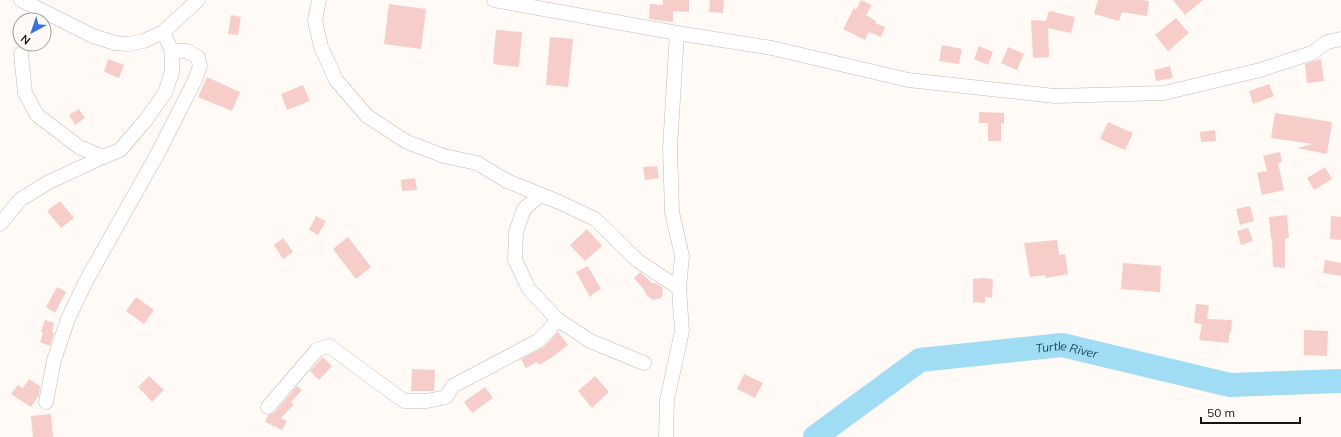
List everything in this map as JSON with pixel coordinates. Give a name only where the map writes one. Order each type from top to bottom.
[{"type":"street","points":[[21,0],[93,36],[115,43],[128,44],[144,41],[163,32],[198,0]]},
{"type":"street","points":[[319,0],[316,21],[322,47],[336,80],[367,116],[407,142],[444,156],[477,163],[507,181],[559,202],[595,219],[638,261],[679,288]]},
{"type":"street","points":[[494,0],[677,33],[772,48],[908,80],[1056,96],[1164,93],[1260,70],[1312,53],[1327,42],[1341,39]]},
{"type":"street","points":[[0,224],[21,199],[49,182],[120,150],[145,122],[165,93],[172,72],[172,51],[163,32]]},
{"type":"street","points":[[666,437],[667,400],[682,331],[679,288],[682,256],[672,212],[670,148],[677,33]]},
{"type":"street","points":[[46,402],[54,360],[68,319],[85,283],[158,153],[195,80],[200,66],[198,57],[187,51],[172,51]]},
{"type":"street","points":[[21,54],[25,93],[37,115],[79,147],[103,157]]},
{"type":"street","points":[[559,202],[540,195],[524,209],[516,232],[515,260],[528,289],[557,319],[590,341],[644,364]]},
{"type":"street","points":[[268,407],[317,350],[329,346],[404,401],[426,401],[446,397],[453,386],[538,341],[550,329],[557,319]]},
{"type":"building","points":[[663,0],[689,0],[689,12],[673,11],[673,22],[649,19],[650,4],[663,5]]},
{"type":"building","points":[[710,0],[724,0],[723,13],[709,12]]},
{"type":"building","points":[[861,0],[872,5],[866,15],[876,21],[875,23],[885,27],[881,37],[869,32],[865,40],[843,29],[854,8],[856,10]]},
{"type":"building","points":[[1098,0],[1149,1],[1147,16],[1122,12],[1119,21],[1094,14]]},
{"type":"building","points":[[1173,0],[1203,0],[1185,15]]},
{"type":"building","points":[[389,4],[426,9],[421,49],[384,44]]},
{"type":"building","points":[[1049,11],[1075,17],[1071,33],[1048,28],[1049,57],[1033,58],[1031,20],[1046,21]]},
{"type":"building","points":[[231,15],[241,17],[238,35],[228,34]]},
{"type":"building","points":[[1176,18],[1189,33],[1168,51],[1155,35]]},
{"type":"building","points":[[496,30],[522,32],[519,67],[493,64]]},
{"type":"building","points":[[550,37],[573,39],[568,87],[546,85]]},
{"type":"building","points":[[942,45],[962,49],[959,64],[939,61]]},
{"type":"building","points":[[979,46],[993,52],[988,65],[974,59]]},
{"type":"building","points":[[1008,47],[1024,54],[1017,70],[1001,63]]},
{"type":"building","points":[[108,59],[124,65],[119,78],[104,72]]},
{"type":"building","points":[[1321,59],[1324,81],[1307,83],[1305,64]]},
{"type":"building","points":[[1170,66],[1173,78],[1156,81],[1154,70]]},
{"type":"building","points":[[207,77],[240,92],[232,111],[198,97]]},
{"type":"building","points":[[1269,84],[1274,96],[1253,104],[1249,91]]},
{"type":"building","points":[[303,85],[310,101],[287,110],[281,94]]},
{"type":"building","points":[[79,109],[85,118],[75,125],[69,115]]},
{"type":"building","points":[[979,112],[1004,113],[1004,124],[1001,123],[1001,141],[988,141],[988,123],[979,123]]},
{"type":"building","points":[[1275,113],[1332,122],[1327,154],[1297,148],[1313,144],[1271,138]]},
{"type":"building","points":[[1108,122],[1133,133],[1125,150],[1100,139]]},
{"type":"building","points":[[1215,130],[1216,141],[1201,142],[1200,132]]},
{"type":"building","points":[[1280,152],[1282,162],[1278,163],[1284,190],[1262,195],[1257,173],[1267,171],[1263,156]]},
{"type":"building","points":[[657,166],[659,178],[645,180],[643,167]]},
{"type":"building","points":[[1325,167],[1332,179],[1314,190],[1307,178]]},
{"type":"building","points":[[415,178],[417,190],[402,191],[401,180]]},
{"type":"building","points":[[60,201],[74,218],[61,228],[47,211]]},
{"type":"building","points":[[1250,206],[1254,221],[1240,225],[1236,209]]},
{"type":"building","points":[[1287,215],[1289,238],[1285,238],[1285,268],[1273,267],[1272,239],[1269,217]]},
{"type":"building","points":[[316,216],[326,221],[318,235],[309,230]]},
{"type":"building","points":[[1331,216],[1341,217],[1341,240],[1330,239]]},
{"type":"building","points":[[1248,228],[1253,241],[1241,245],[1237,231]]},
{"type":"building","points":[[587,229],[602,246],[585,261],[570,245]]},
{"type":"building","points":[[348,237],[371,267],[356,279],[333,249]]},
{"type":"building","points":[[283,238],[293,252],[283,259],[274,245]]},
{"type":"building","points":[[1057,240],[1059,255],[1065,254],[1068,274],[1046,278],[1045,275],[1030,277],[1024,243]]},
{"type":"building","points":[[1325,260],[1341,263],[1341,276],[1323,273]]},
{"type":"building","points":[[1123,263],[1161,266],[1160,292],[1121,289]]},
{"type":"building","points":[[588,266],[601,289],[590,297],[576,272]]},
{"type":"building","points":[[640,272],[652,283],[662,287],[663,294],[661,298],[653,300],[647,296],[645,291],[634,278]]},
{"type":"building","points":[[973,279],[993,279],[992,298],[985,297],[985,303],[973,302]]},
{"type":"building","points":[[57,287],[66,292],[55,313],[46,307]]},
{"type":"building","points":[[136,297],[154,310],[144,324],[126,311]]},
{"type":"building","points":[[1196,304],[1209,305],[1207,319],[1232,320],[1228,343],[1199,340],[1202,324],[1194,323]]},
{"type":"building","points":[[45,320],[54,323],[52,332],[54,333],[50,346],[40,342],[43,333],[41,332]]},
{"type":"building","points":[[1304,330],[1328,331],[1327,356],[1304,355]]},
{"type":"building","points":[[558,332],[568,345],[539,365],[537,362],[526,368],[521,359],[544,347]]},
{"type":"building","points":[[323,357],[332,366],[319,380],[310,371]]},
{"type":"building","points":[[412,369],[435,370],[434,391],[411,391]]},
{"type":"building","points":[[744,374],[763,383],[755,398],[737,389]]},
{"type":"building","points":[[149,376],[164,390],[152,402],[138,387]]},
{"type":"building","points":[[595,376],[609,392],[592,408],[578,391]]},
{"type":"building","points":[[29,379],[40,386],[39,395],[31,407],[11,394],[18,385],[23,388]]},
{"type":"building","points":[[297,386],[302,390],[291,402],[294,404],[281,418],[287,421],[282,430],[265,422],[268,415],[274,413]]},
{"type":"building","points":[[485,387],[493,398],[472,413],[464,402]]},
{"type":"building","points":[[51,414],[53,437],[33,437],[31,416]]},
{"type":"waterway","name":"Turtle River","points":[[815,437],[920,360],[1062,345],[1230,385],[1341,381]]}]
